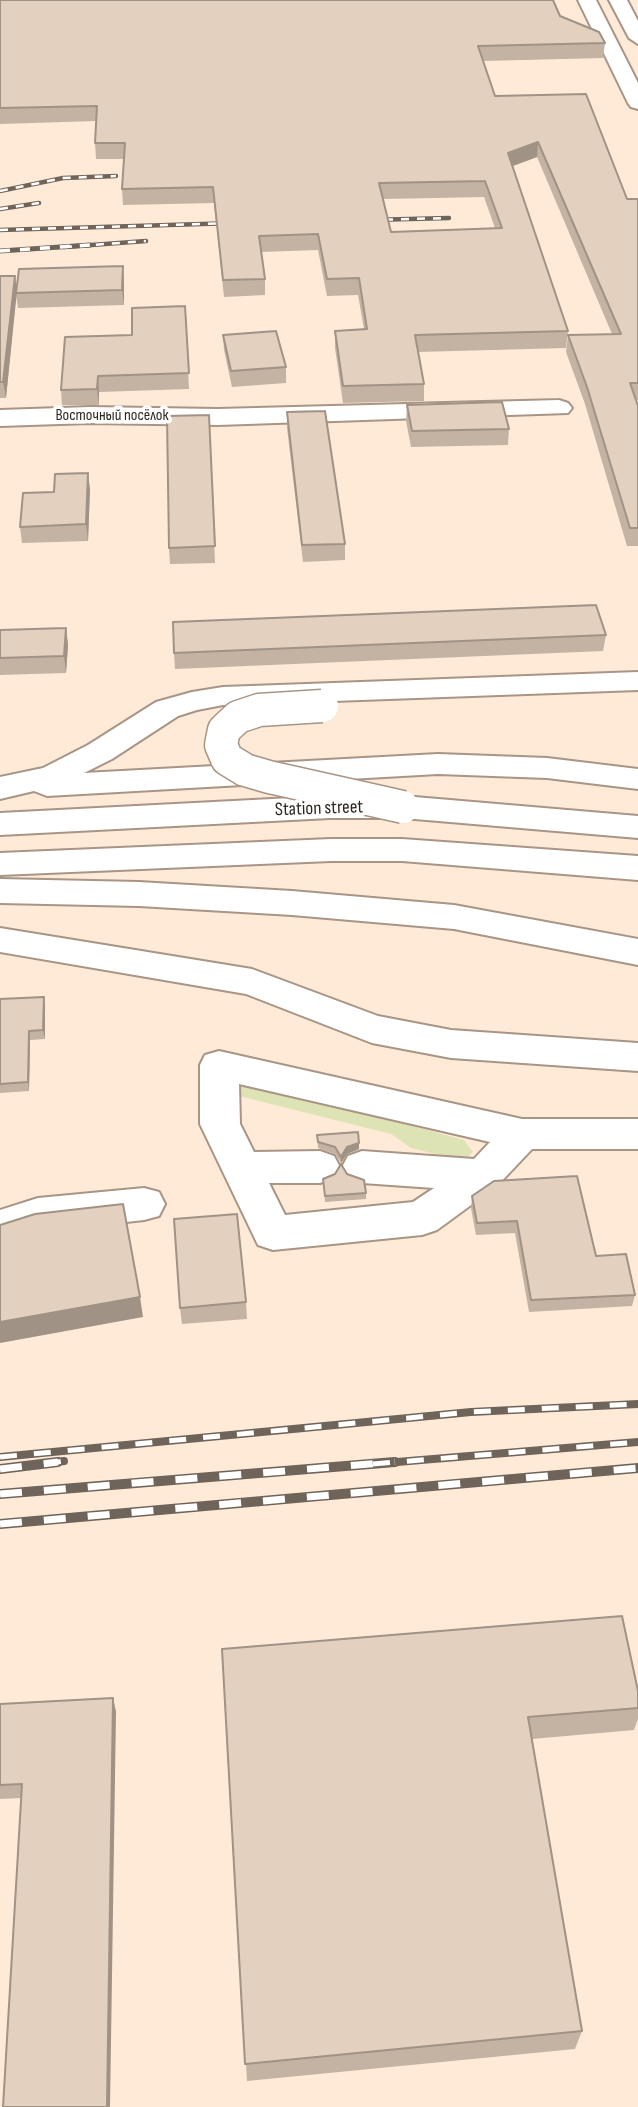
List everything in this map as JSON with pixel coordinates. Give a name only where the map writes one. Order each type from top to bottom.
[{"type":"main road","points":[[587,0],[638,103]]},
{"type":"main road","points":[[618,0],[638,38]]},
{"type":"main road","name":"Восточный посёлок","points":[[0,418],[90,415],[218,417],[559,408]]},
{"type":"main road","points":[[0,789],[53,776],[100,752],[167,709],[192,701],[223,696],[638,681]]},
{"type":"main road","points":[[403,807],[269,778],[245,770],[227,759],[220,745],[223,730],[238,717],[259,710],[638,694]]},
{"type":"main road","points":[[0,789],[438,764],[523,766],[638,779]]},
{"type":"main road","name":"Station street","points":[[0,824],[330,807],[403,807],[638,827]]},
{"type":"main road","points":[[0,864],[331,850],[402,850],[638,868]]},
{"type":"main road","points":[[0,891],[139,894],[292,903],[454,917],[638,952]]},
{"type":"main road","points":[[0,940],[251,982],[372,1029],[451,1044],[638,1057]]},
{"type":"main road","points":[[522,1134],[482,1175],[422,1218],[273,1233],[220,1124],[219,1065],[522,1134],[638,1134]]},
{"type":"main road","points":[[242,1168],[320,1167]]},
{"type":"main road","points":[[362,1167],[482,1175]]},
{"type":"main road","points":[[0,1227],[38,1215],[144,1203]]},
{"type":"green space","points":[[242,1080],[464,1140],[473,1152],[463,1161],[411,1148],[391,1134],[235,1095]]},
{"type":"building","points":[[0,0],[553,0],[560,16],[599,32],[605,43],[478,46],[495,96],[586,94],[627,199],[638,199],[638,383],[630,383],[638,406],[638,528],[630,528],[587,387],[568,335],[621,334],[538,142],[508,153],[568,331],[415,335],[424,384],[343,386],[335,331],[367,329],[359,278],[327,279],[318,234],[259,236],[265,279],[223,280],[213,187],[122,189],[125,143],[95,143],[97,106],[0,108]],"holes":[[[485,181],[502,228],[391,232],[379,183]]]},
{"type":"building","points":[[123,266],[122,290],[16,293],[19,269]]},
{"type":"building","points":[[0,276],[15,276],[3,382],[0,382]]},
{"type":"building","points":[[185,306],[189,373],[98,376],[97,389],[61,390],[65,337],[132,335],[132,308]]},
{"type":"building","points":[[276,331],[286,367],[231,371],[223,335]]},
{"type":"building","points":[[502,402],[509,429],[412,431],[407,405]]},
{"type":"building","points":[[325,411],[345,544],[302,545],[287,412]]},
{"type":"building","points":[[209,415],[215,546],[169,548],[167,416]]},
{"type":"building","points":[[88,473],[86,524],[20,527],[23,493],[54,492],[55,474]]},
{"type":"building","points":[[596,605],[606,635],[174,653],[173,622]]},
{"type":"building","points":[[66,628],[64,656],[0,658],[0,630]]},
{"type":"building","points":[[44,997],[43,1030],[29,1031],[28,1082],[0,1084],[0,999]]},
{"type":"building","points":[[358,1132],[359,1143],[347,1147],[341,1157],[335,1147],[318,1142],[317,1135]]},
{"type":"building","points":[[341,1164],[347,1174],[364,1180],[366,1193],[325,1196],[323,1179],[335,1174]]},
{"type":"building","points":[[577,1176],[596,1256],[626,1254],[635,1295],[531,1300],[517,1221],[477,1223],[472,1196],[494,1181]]},
{"type":"building","points":[[123,1204],[140,1297],[0,1322],[0,1225],[35,1214]]},
{"type":"building","points":[[237,1214],[246,1302],[180,1308],[174,1219]]},
{"type":"building","points":[[622,1616],[638,1691],[638,1708],[528,1717],[582,2031],[245,2064],[222,1649]]},
{"type":"building","points":[[113,1698],[107,2107],[3,2107],[22,1784],[0,1785],[0,1704]]},
{"type":"railway","points":[[0,191],[63,178],[116,176]]},
{"type":"railway","points":[[0,209],[39,203]]},
{"type":"railway","points":[[369,220],[449,218]]},
{"type":"railway","points":[[0,230],[236,223]]},
{"type":"railway","points":[[64,247],[146,241]]},
{"type":"railway","points":[[0,251],[90,245]]},
{"type":"railway","points":[[0,1457],[471,1412],[638,1404]]},
{"type":"railway","points":[[373,1464],[638,1442]]},
{"type":"railway","points":[[55,1462],[64,1461]]},
{"type":"railway","points":[[0,1469],[55,1462]]},
{"type":"railway","points":[[44,1464],[55,1462]]},
{"type":"railway","points":[[0,1494],[395,1462]]},
{"type":"railway","points":[[0,1524],[638,1468]]}]
